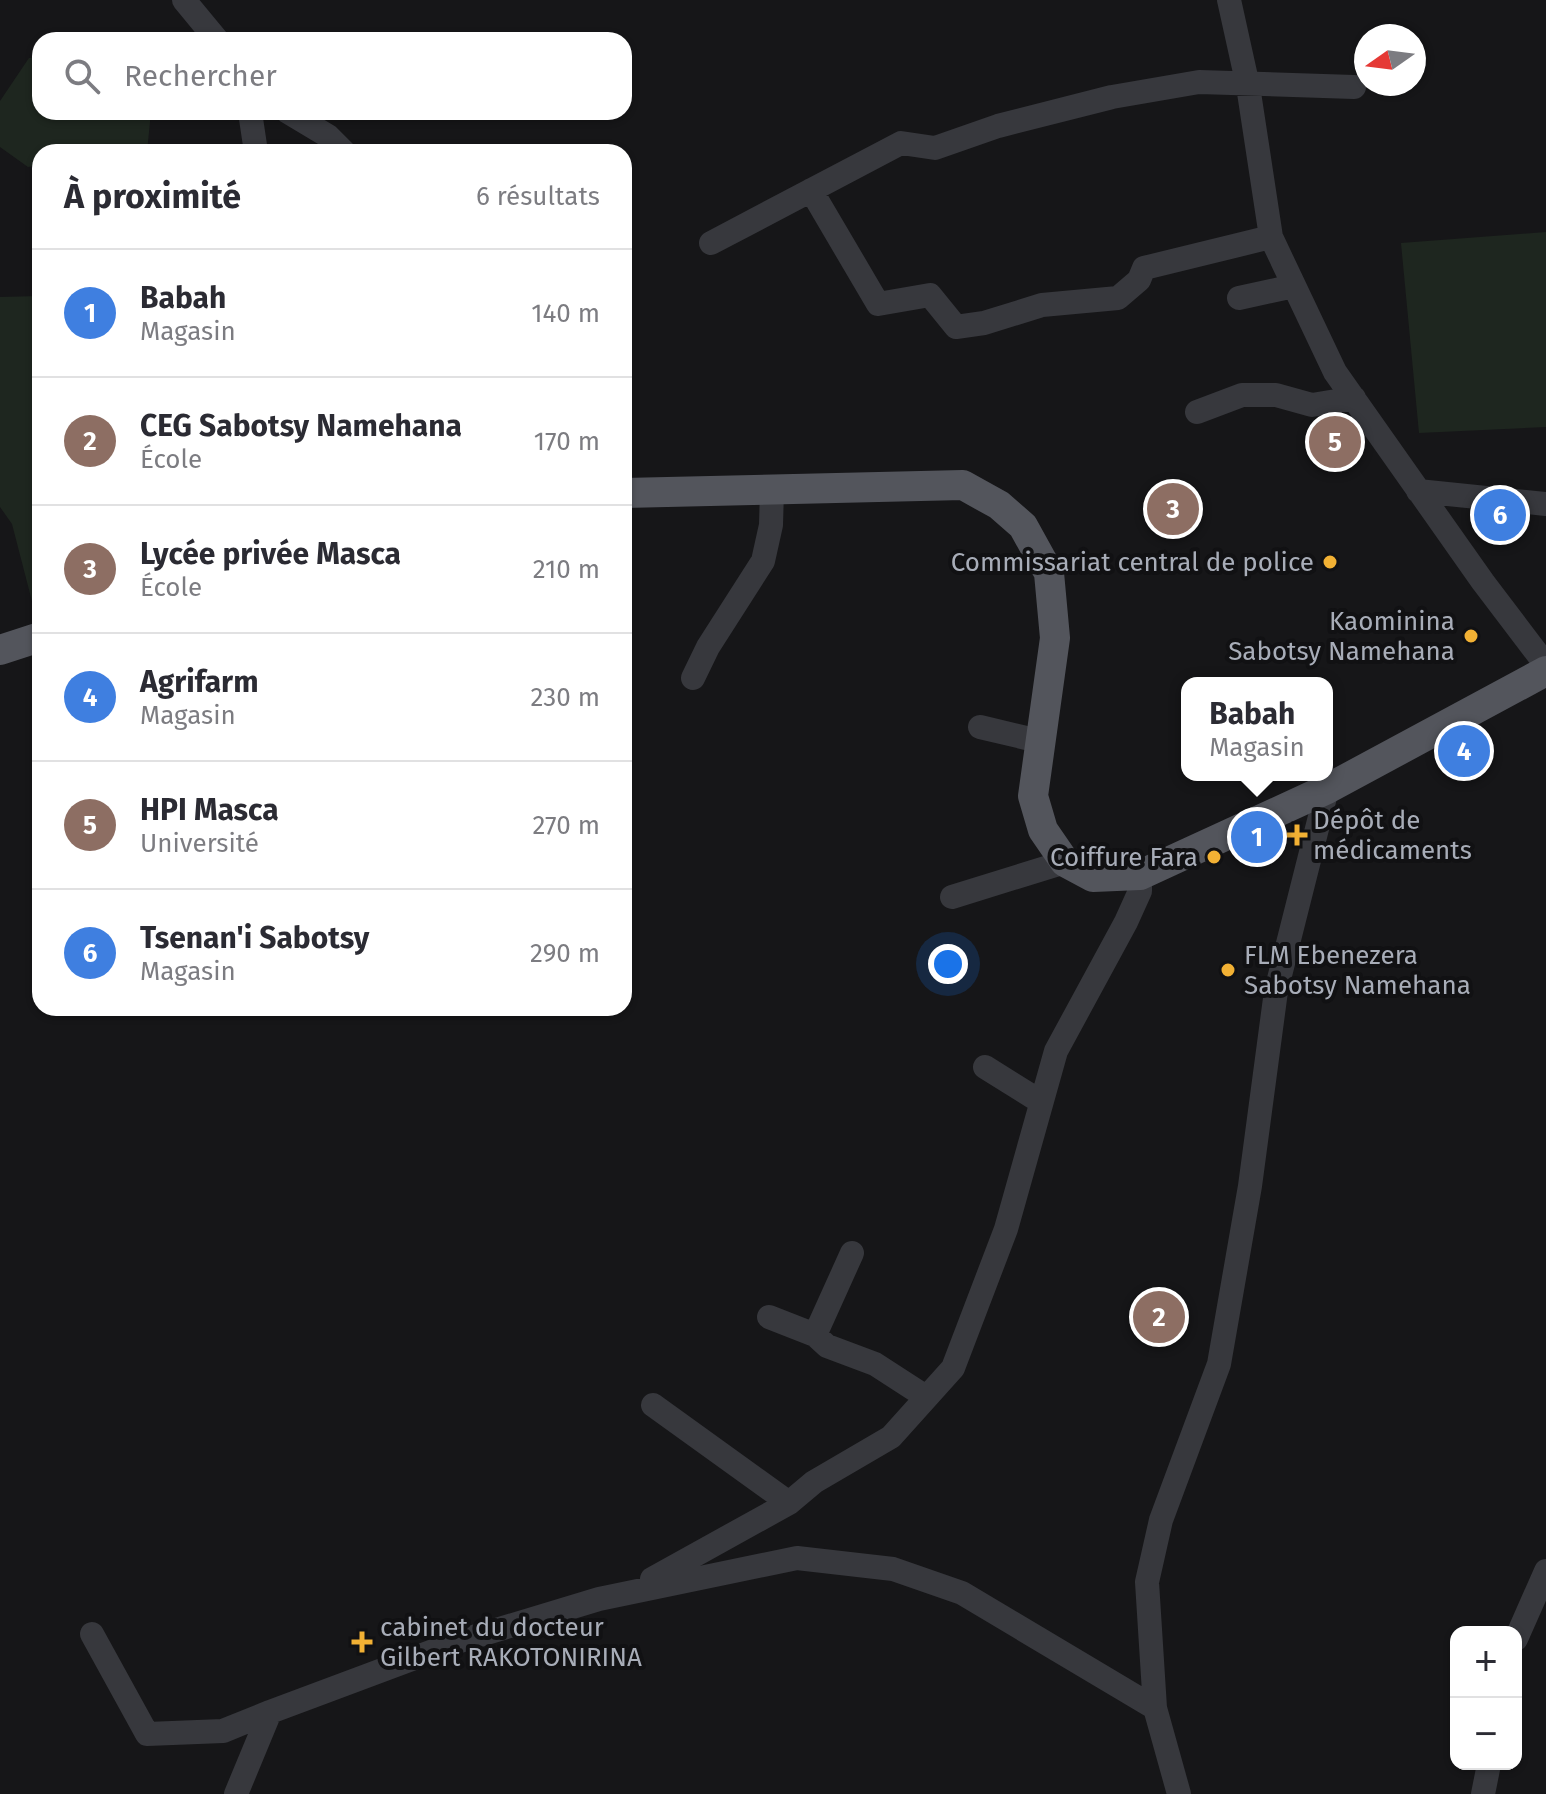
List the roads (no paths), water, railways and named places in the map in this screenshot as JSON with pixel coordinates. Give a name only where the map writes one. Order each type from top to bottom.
[{"type":"main road","points":[[632,493],[963,485],[999,505],[1023,526],[1049,573],[1055,638],[1033,796],[1043,830],[1065,862],[1093,877],[1140,875],[1327,789],[1546,668]]},
{"type":"main road","points":[[0,650],[32,640]]},
{"type":"street","points":[[184,0],[210,32]]},
{"type":"street","points":[[1229,0],[1248,86],[1271,237],[1294,286],[1335,372],[1546,668]]},
{"type":"street","points":[[711,243],[901,143],[935,148],[998,126],[1163,87],[1199,82],[1248,86],[1354,87]]},
{"type":"street","points":[[251,120],[255,144]]},
{"type":"street","points":[[301,120],[336,144]]},
{"type":"street","points":[[811,190],[878,304],[930,295],[956,327],[984,323],[1042,305],[1118,298],[1139,280],[1144,268],[1271,237]]},
{"type":"street","points":[[1239,298],[1294,286]]},
{"type":"street","points":[[1197,412],[1242,395],[1276,395],[1312,405],[1354,398]]},
{"type":"street","points":[[693,678],[708,647],[763,561],[771,525],[772,490]]},
{"type":"street","points":[[1418,491],[1546,504]]},
{"type":"street","points":[[980,727],[1039,741]]},
{"type":"street","points":[[1179,1794],[1155,1708],[1147,1582],[1161,1520],[1219,1364],[1250,1186],[1276,991],[1327,789]]},
{"type":"street","points":[[952,897],[1065,862]]},
{"type":"street","points":[[633,1590],[789,1503],[814,1482],[891,1437],[953,1368],[1006,1229],[1056,1051],[1126,922],[1140,891],[1140,875]]},
{"type":"street","points":[[985,1067],[1041,1102]]},
{"type":"street","points":[[815,1335],[852,1253]]},
{"type":"street","points":[[769,1317],[815,1335],[827,1346],[875,1364],[926,1397]]},
{"type":"street","points":[[653,1405],[789,1503]]},
{"type":"street","points":[[92,1634],[147,1734],[223,1731],[460,1641],[633,1590],[797,1558],[893,1569],[962,1593],[1155,1708]]},
{"type":"street","points":[[1522,1626],[1546,1571]]},
{"type":"street","points":[[236,1794],[270,1712]]},
{"type":"street","points":[[1483,1794],[1488,1770]]},
{"type":"place","name":"HPI Masca","points":[[1335,442]]},
{"type":"place","name":"Lycée privée Masca","points":[[1173,509]]},
{"type":"place","name":"Tsenan'i Sabotsy","points":[[1500,515]]},
{"type":"place","name":"Commissariat central de police","points":[[1330,562]]},
{"type":"place","name":"Kaominina Sabotsy Namehana","points":[[1471,636]]},
{"type":"place","name":"Agrifarm","points":[[1464,751]]},
{"type":"place","name":"Dépôt de médicaments","points":[[1297,835]]},
{"type":"place","name":"Babah","points":[[1257,837]]},
{"type":"place","name":"Coiffure Fara","points":[[1214,857]]},
{"type":"place","name":"FLM Ebenezera Sabotsy Namehana","points":[[1228,970]]},
{"type":"place","name":"CEG Sabotsy Namehana","points":[[1159,1317]]},
{"type":"place","name":"cabinet du docteur Gilbert RAKOTONIRINA","points":[[362,1642]]}]
